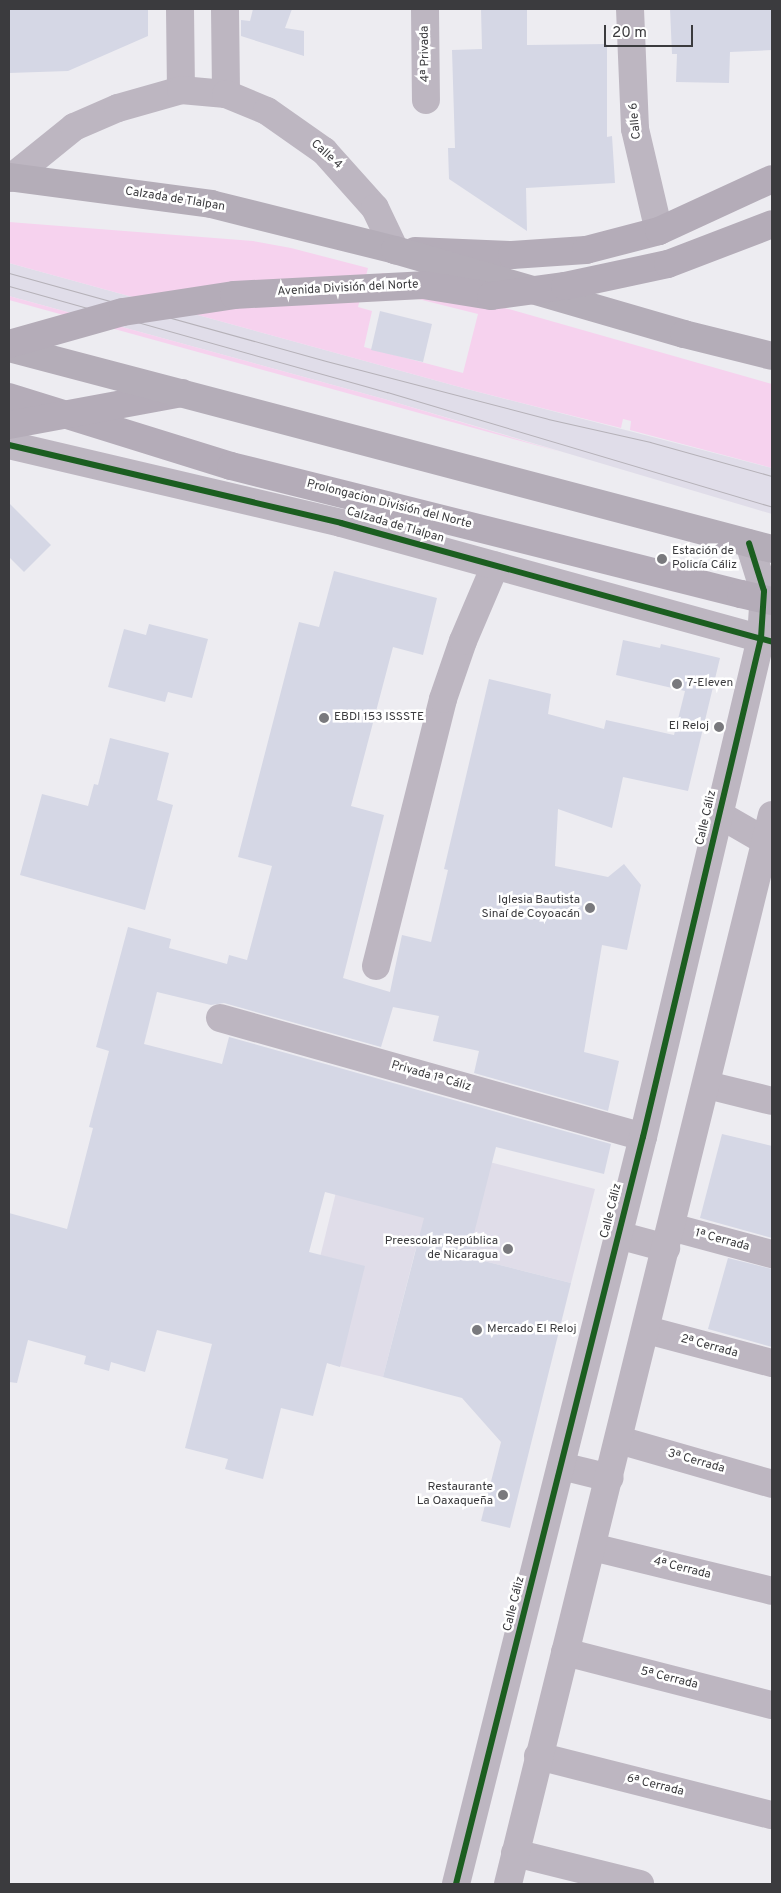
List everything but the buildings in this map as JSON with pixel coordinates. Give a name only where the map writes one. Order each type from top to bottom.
[{"type":"highway","name":"Calzada de Tlalpan","points":[[10,177],[211,204],[395,250],[684,334],[772,356]]},
{"type":"highway","points":[[9,346],[761,546]]},
{"type":"main road","points":[[395,250],[512,255],[586,250],[659,230],[772,179]]},
{"type":"main road","name":"Avenida División del Norte","points":[[9,346],[123,312],[234,295],[423,285],[491,296],[565,286],[668,264],[772,224]]},
{"type":"main road","points":[[9,425],[182,393]]},
{"type":"main road","name":"Prolongacion División del Norte","points":[[9,397],[231,466],[772,601]]},
{"type":"street","points":[[180,9],[181,90]]},
{"type":"street","points":[[225,9],[226,94]]},
{"type":"street","name":"4ª Privada","points":[[425,9],[426,100]]},
{"type":"street","name":"Calle 6","points":[[630,9],[635,129],[659,230]]},
{"type":"street","name":"Calle 4","points":[[10,177],[74,127],[118,108],[181,90],[226,94],[266,111],[324,151],[375,208],[395,250]]},
{"type":"street","name":"Calzada de Tlalpan","points":[[9,445],[341,522],[767,640]]},
{"type":"street","name":"Calle Cáliz","points":[[456,1884],[643,1137],[720,815],[767,640],[761,546]]},
{"type":"street","points":[[376,966],[443,699],[463,641],[495,566]]},
{"type":"street","points":[[720,815],[769,844]]},
{"type":"street","points":[[508,1884],[538,1756],[610,1478],[707,1085],[769,844],[772,815]]},
{"type":"street","name":"Privada 1ª Cáliz","points":[[220,1018],[643,1137]]},
{"type":"street","points":[[707,1085],[772,1101]]},
{"type":"street","name":"1ª Cerrada","points":[[618,1235],[669,1238],[772,1254]]},
{"type":"street","name":"2ª Cerrada","points":[[646,1330],[772,1363]]},
{"type":"street","name":"3ª Cerrada","points":[[619,1440],[772,1484]]},
{"type":"street","points":[[561,1466],[610,1478]]},
{"type":"street","name":"4ª Cerrada","points":[[592,1547],[772,1590]]},
{"type":"street","name":"5ª Cerrada","points":[[565,1652],[772,1705]]},
{"type":"street","name":"6ª Cerrada","points":[[538,1756],[772,1815]]},
{"type":"street","points":[[515,1853],[640,1884]]},
{"type":"shaded area","points":[[9,222],[253,241],[291,248],[368,268],[358,307],[372,311],[364,347],[463,373],[478,314],[378,289],[382,273],[772,384],[772,468],[630,430],[631,421],[623,419],[621,428],[467,389],[9,263]]},
{"type":"shaded area","points":[[9,263],[467,389],[772,468],[772,514],[384,399],[9,296]]},
{"type":"shaded area","points":[[9,296],[384,399],[561,452],[9,300]]},
{"type":"shaded area","name":"Preescolar República de Nicaragua","points":[[352,1127],[595,1189],[571,1283],[417,1244],[383,1377],[296,1355]]},
{"type":"tram line","points":[[9,273],[326,361],[548,419],[650,442],[772,476]]},
{"type":"tram line","points":[[9,286],[387,392],[772,507]]},
{"type":"cycle path","points":[[9,445],[341,523],[772,642]]},
{"type":"cycle path","points":[[456,1884],[643,1137],[761,638],[764,591],[749,543]]},
{"type":"place","name":"Estación de Policía Cáliz","points":[[662,559]]},
{"type":"place","name":"7-Eleven","points":[[677,684]]},
{"type":"place","name":"EBDI 153 ISSSTE","points":[[324,718]]},
{"type":"place","name":"El Reloj","points":[[719,727]]},
{"type":"place","name":"Iglesia Bautista Sinaí de Coyoacán","points":[[590,908]]},
{"type":"place","name":"Preescolar República de Nicaragua","points":[[508,1249]]},
{"type":"place","name":"Mercado El Reloj","points":[[477,1330]]},
{"type":"place","name":"Restaurante La Oaxaqueña","points":[[503,1495]]}]
